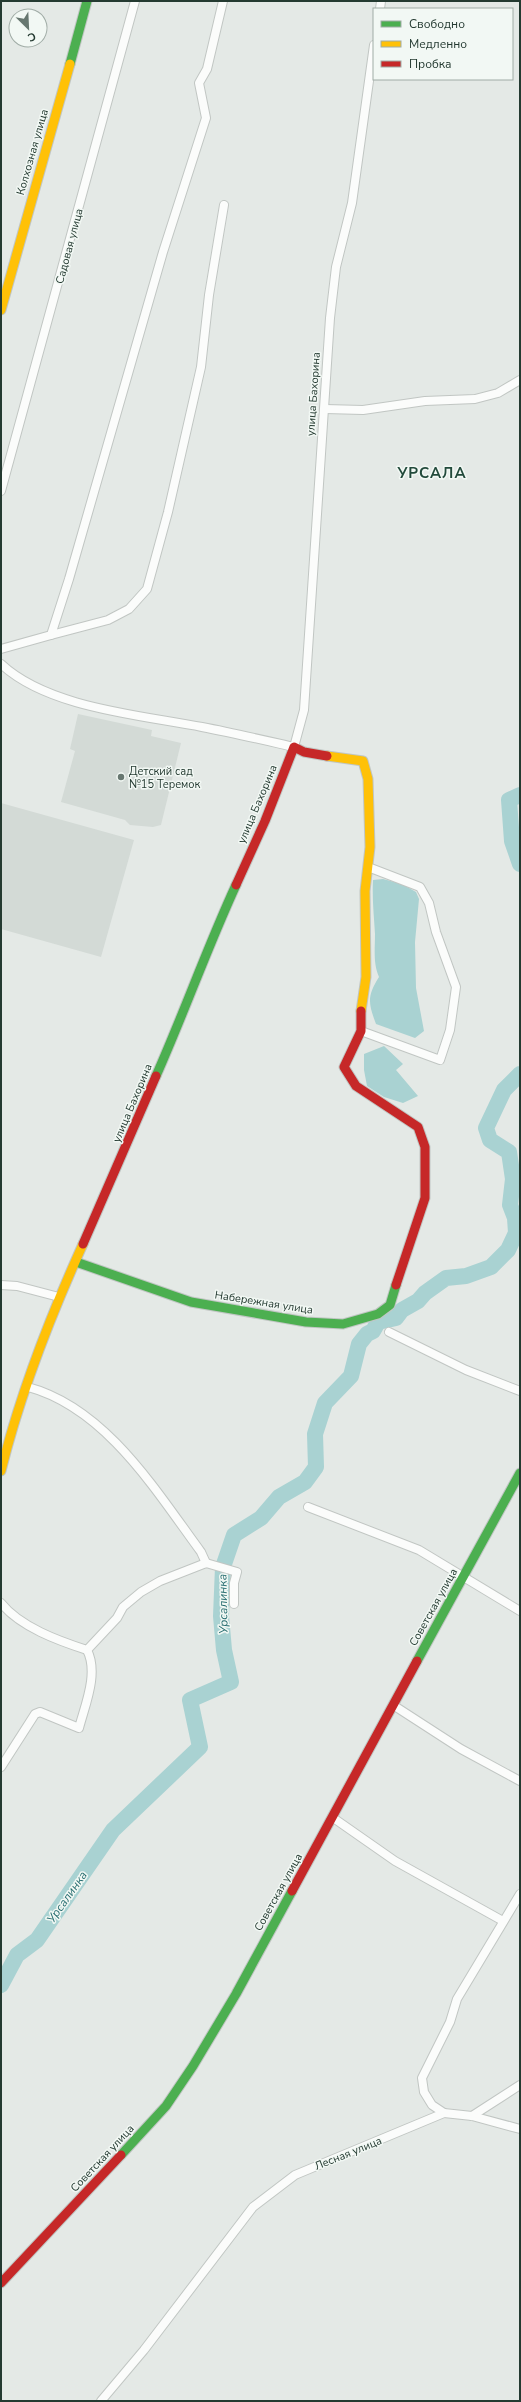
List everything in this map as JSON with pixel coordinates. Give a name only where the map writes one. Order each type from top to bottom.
[{"type":"street","name":"Колхозная улица","points":[[1,310],[87,1]]},
{"type":"street","name":"Садовая улица","points":[[1,491],[135,1]]},
{"type":"street","points":[[51,636],[69,579],[163,252],[206,118],[199,84],[207,69],[223,1]]},
{"type":"street","name":"улица Бахорина","points":[[1,1471],[8,1443],[59,1297],[76,1262],[177,1029],[213,934],[265,821],[294,747],[304,710],[324,409],[336,267],[352,203],[373,52]]},
{"type":"street","points":[[1,650],[108,620],[129,609],[147,590],[174,489],[202,366],[209,295],[224,205]]},
{"type":"street","points":[[324,409],[363,410],[425,401],[475,398],[498,393],[520,380]]},
{"type":"street","points":[[1,664],[13,675],[39,690],[83,703],[294,747],[304,752],[363,761],[368,779],[370,847],[365,891],[366,977],[361,1004],[361,1031],[440,1060],[454,1010],[456,987],[436,932],[425,894],[412,883],[368,867]]},
{"type":"street","name":"Набережная улица","points":[[76,1262],[191,1302],[306,1322],[343,1324],[378,1314],[390,1305],[425,1198],[427,1165],[425,1147],[418,1127],[373,1099],[349,1078],[344,1067],[361,1031]]},
{"type":"street","points":[[1,1285],[17,1286],[59,1297]]},
{"type":"street","points":[[389,1332],[466,1370],[520,1390]]},
{"type":"street","points":[[28,1387],[56,1397],[84,1415],[133,1461],[201,1552],[206,1563]]},
{"type":"street","name":"Советская улица","points":[[1,2283],[166,2106],[193,2066],[236,1994],[520,1472]]},
{"type":"street","points":[[308,1506],[419,1550],[520,1611]]},
{"type":"street","points":[[87,1650],[131,1600],[160,1581],[184,1570],[206,1563],[238,1572],[234,1583],[234,1604]]},
{"type":"street","points":[[1,1603],[7,1610],[55,1640],[87,1650]]},
{"type":"street","points":[[1,1767],[35,1714],[40,1712],[79,1728],[91,1676],[91,1664],[87,1650]]},
{"type":"street","points":[[393,1705],[461,1749],[520,1781]]},
{"type":"street","points":[[332,1817],[395,1861],[503,1921]]},
{"type":"street","points":[[520,1894],[457,1999],[450,2022],[422,2078],[424,2092],[432,2105],[444,2113],[472,2116],[520,2129]]},
{"type":"street","points":[[472,2116],[520,2085]]},
{"type":"street","name":"Лесная улица","points":[[101,2401],[144,2350],[253,2207],[295,2175],[444,2113]]},
{"type":"shaded area","name":"Детский сад №15 Теремок","points":[[78,714],[152,730],[151,736],[181,743],[161,825],[153,827],[130,825],[125,820],[61,802],[75,751],[70,749]]},
{"type":"shaded area","points":[[1,803],[134,840],[101,957],[1,929]]},
{"type":"water","points":[[383,879],[402,884],[416,892],[419,899],[415,942],[416,988],[424,1031],[415,1038],[376,1024],[371,1010],[370,1000],[372,989],[379,977],[375,956],[373,880]]},
{"type":"water","points":[[384,1046],[403,1064],[396,1070],[418,1096],[403,1103],[384,1097],[367,1086],[364,1070],[364,1054]]},
{"type":"waterway","name":"Урсалинка","points":[[520,795],[509,800],[512,841],[520,864]]},
{"type":"waterway","name":"Урсалинка","points":[[1,1985],[17,1955],[37,1940],[113,1830],[200,1747],[190,1700],[231,1682],[224,1650],[221,1616],[223,1567],[234,1535],[261,1518],[279,1497],[305,1482],[316,1467],[315,1434],[325,1403],[351,1376],[359,1344],[367,1334],[373,1331],[378,1322],[396,1318],[402,1310],[418,1301],[425,1293],[446,1278],[466,1276],[491,1267],[508,1250],[516,1233],[515,1218],[510,1205],[513,1179],[509,1152],[490,1140],[486,1128],[504,1090],[520,1074]]},
{"type":"traffic: fast","points":[[70,64],[87,1]]},
{"type":"traffic: fast","points":[[156,1076],[236,885]]},
{"type":"traffic: fast","points":[[76,1262],[191,1302],[306,1322],[343,1324],[378,1314],[390,1305],[396,1285]]},
{"type":"traffic: fast","points":[[417,1661],[520,1473]]},
{"type":"traffic: fast","points":[[121,2155],[166,2106],[193,2066],[236,1994],[292,1891]]},
{"type":"traffic: slow","points":[[1,310],[70,64]]},
{"type":"traffic: slow","points":[[327,756],[363,761],[368,779],[370,847],[365,891],[366,977],[361,1011]]},
{"type":"traffic: slow","points":[[1,1471],[17,1413],[37,1356],[59,1299],[83,1244]]},
{"type":"traffic: jam","points":[[236,885],[265,821],[294,747],[304,752],[327,756]]},
{"type":"traffic: jam","points":[[361,1011],[361,1031],[344,1067],[356,1086],[418,1127],[425,1147],[425,1198],[396,1285]]},
{"type":"traffic: jam","points":[[83,1244],[156,1076]]},
{"type":"traffic: jam","points":[[292,1891],[417,1661]]},
{"type":"traffic: jam","points":[[1,2283],[121,2155]]},
{"type":"place","name":"Детский сад №15 Теремок","points":[[121,777]]},
{"type":"district","name":"УРСАЛА","points":[[432,473]]}]
